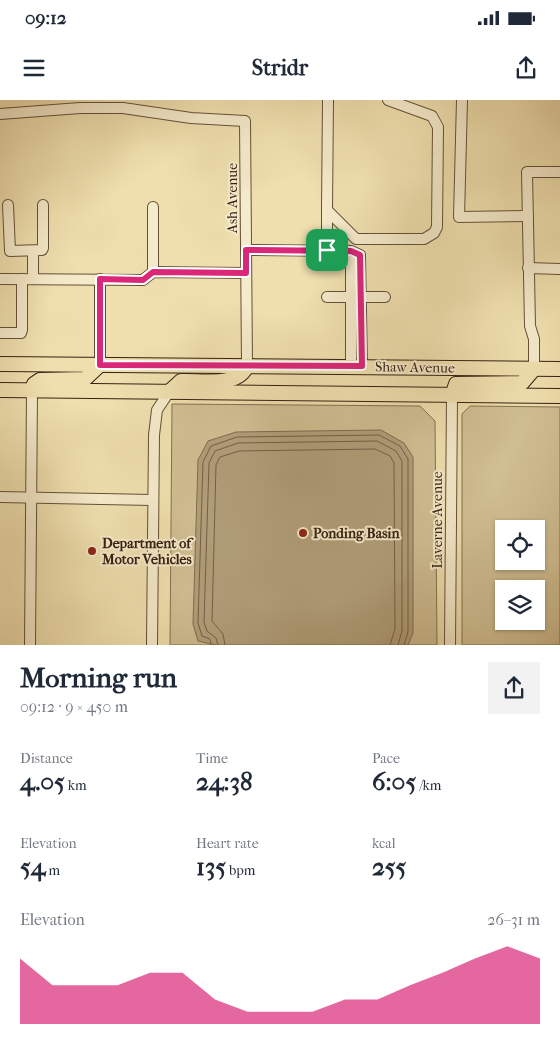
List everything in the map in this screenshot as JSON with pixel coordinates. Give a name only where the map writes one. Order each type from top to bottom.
[{"type":"main road","name":"Shaw Avenue","points":[[0,364],[560,369]]},
{"type":"main road","points":[[32,391],[34,384],[40,380],[85,379],[100,365]]},
{"type":"main road","points":[[169,392],[181,381],[237,378],[245,371],[247,365]]},
{"type":"main road","points":[[452,396],[456,384],[462,382],[522,383],[534,369]]},
{"type":"main road","points":[[515,396],[560,388]]},
{"type":"main road","name":"Shaw Avenue","points":[[0,390],[560,396]]},
{"type":"street","points":[[327,250],[328,100]]},
{"type":"street","points":[[327,210],[356,239],[424,239],[434,234],[437,227],[438,127],[436,120],[432,116],[388,100]]},
{"type":"street","points":[[462,100],[459,217],[528,216]]},
{"type":"street","name":"Ash Avenue","points":[[0,114],[80,108],[123,108],[191,118],[245,121],[247,365]]},
{"type":"street","points":[[534,369],[534,339],[530,326],[527,172],[560,172]]},
{"type":"street","points":[[8,205],[8,248],[10,250],[43,248],[43,206]]},
{"type":"street","points":[[153,208],[153,272]]},
{"type":"street","points":[[0,333],[21,333],[33,250]]},
{"type":"street","points":[[246,250],[351,251],[360,255],[362,260],[356,297],[357,366]]},
{"type":"street","points":[[528,268],[560,269]]},
{"type":"street","points":[[0,279],[143,280],[153,272],[246,273]]},
{"type":"street","points":[[100,279],[100,365]]},
{"type":"street","points":[[327,297],[385,297]]},
{"type":"street","points":[[30,645],[32,391]]},
{"type":"street","points":[[152,645],[154,435],[157,410],[169,392]]},
{"type":"street","name":"Laverne Avenue","points":[[450,645],[452,396]]},
{"type":"street","points":[[0,497],[152,500]]},
{"type":"shaded area","name":"Ponding Basin","points":[[172,404],[420,406],[435,421],[437,645],[170,645]]},
{"type":"shaded area","points":[[470,406],[560,407],[560,645],[462,645],[462,414]]},
{"type":"water","name":"Ponding Basin","points":[[381,430],[404,443],[413,457],[413,633],[408,645],[216,645],[198,641],[193,624],[198,460],[208,441],[236,432]]},
{"type":"place","name":"Ponding Basin","points":[[303,533]]},
{"type":"place","name":"Department of Motor Vehicles","points":[[92,551]]},
{"type":"route","points":[[246,250],[327,250],[356,252],[362,260],[362,366],[100,365],[100,279],[143,280],[153,272],[246,273],[246,250]]}]
